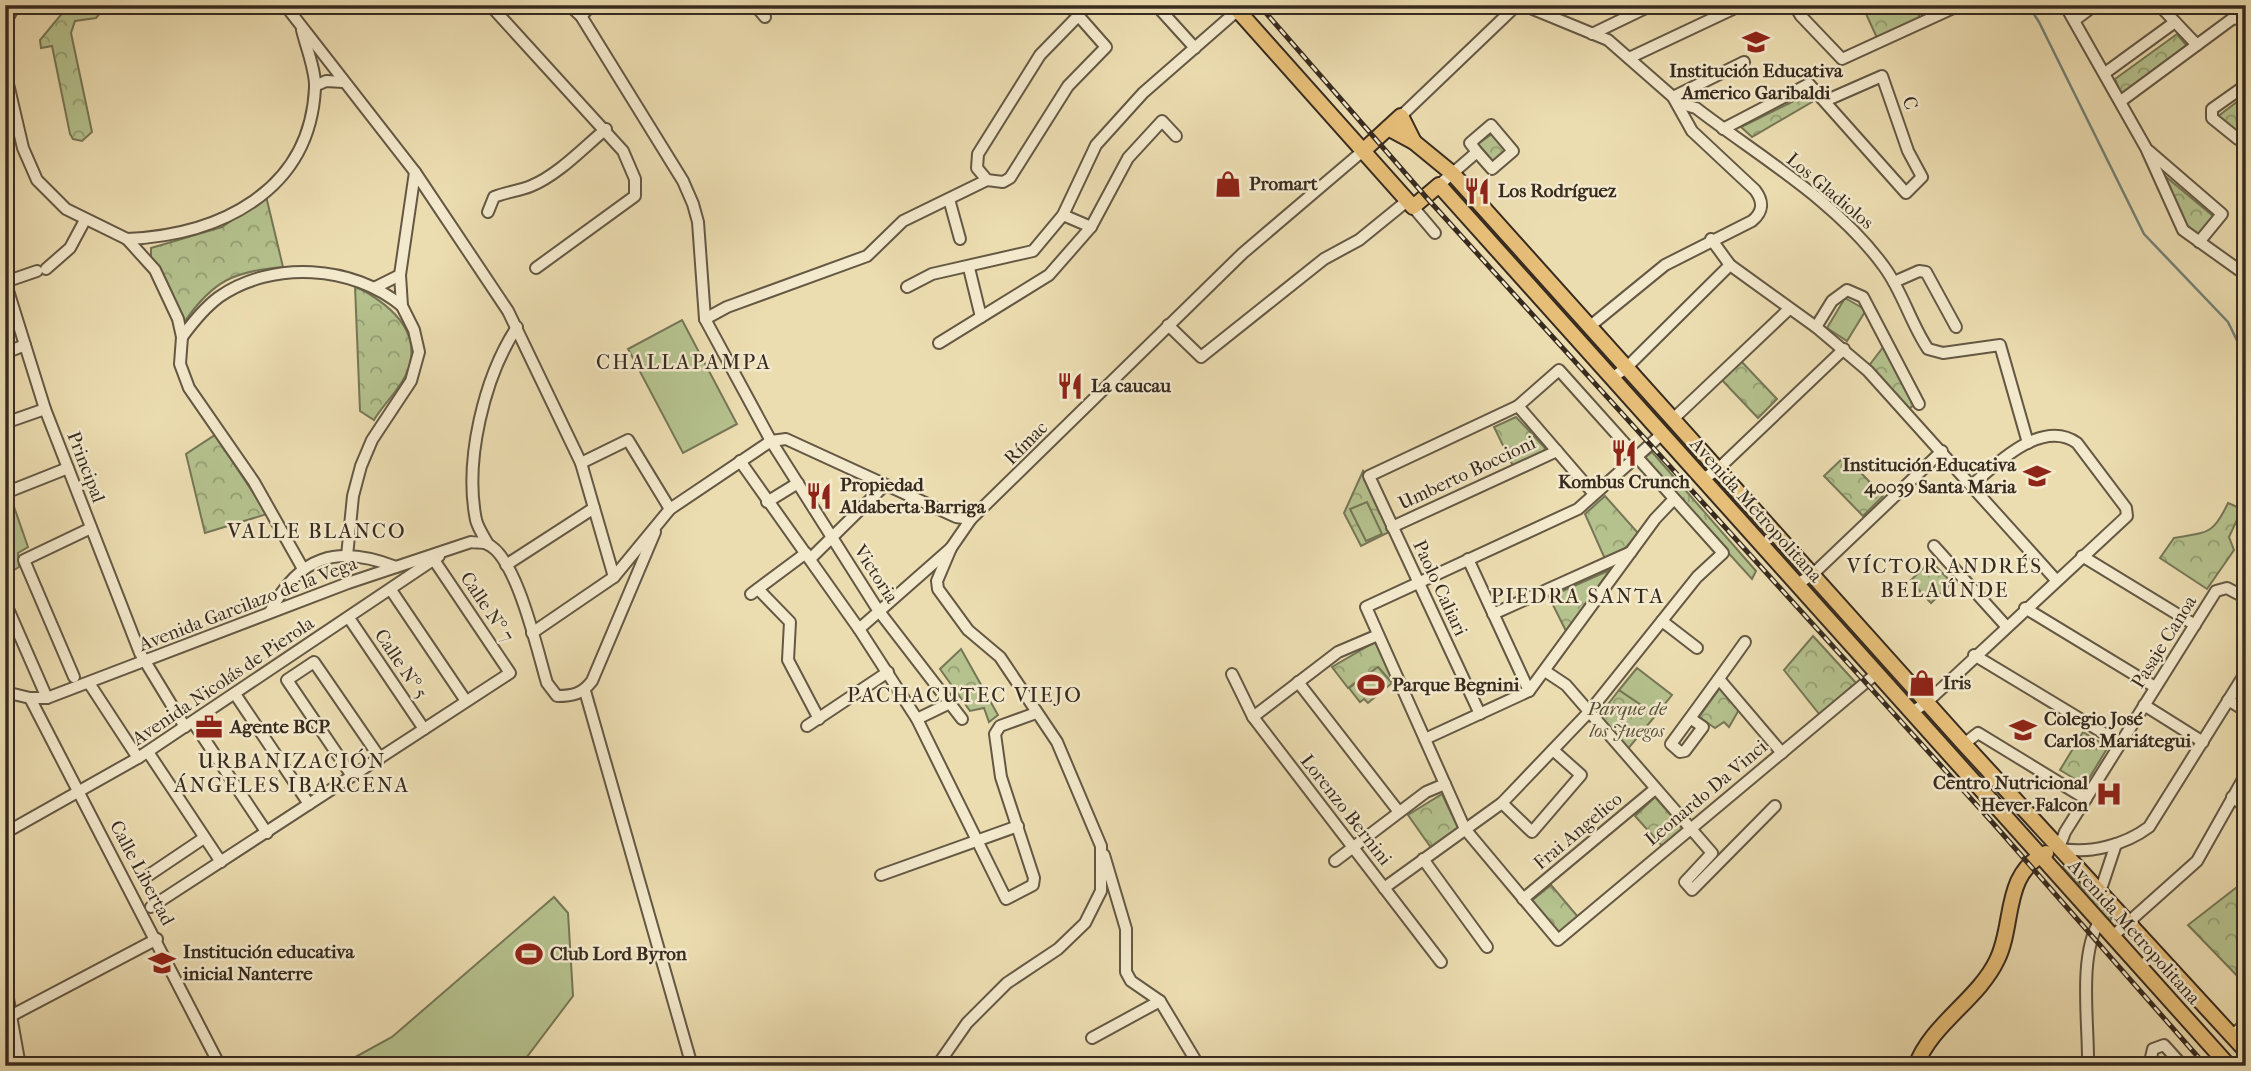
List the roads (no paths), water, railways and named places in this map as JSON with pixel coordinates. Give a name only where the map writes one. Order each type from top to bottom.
[{"type":"main road","points":[[1236,8],[1410,204],[1439,186]]},
{"type":"main road","points":[[1364,150],[1401,116]]},
{"type":"main road","name":"Avenida Metropolitana","points":[[1401,116],[1414,142]]},
{"type":"main road","name":"Avenida Metropolitana","points":[[1388,128],[1414,142],[1453,174],[1926,703],[2246,1051]]},
{"type":"main road","name":"Avenida Metropolitana","points":[[1439,186],[2228,1066]]},
{"type":"main road","points":[[1916,1066],[1931,1041],[1997,962],[2007,938],[2012,891],[2020,876],[2040,856],[2059,848]]},
{"type":"street","points":[[5,23],[15,5]]},
{"type":"street","points":[[285,5],[415,172],[517,327],[580,463],[614,578]]},
{"type":"street","points":[[490,5],[606,129],[623,151],[635,178],[635,196],[536,268]]},
{"type":"street","points":[[569,5],[581,16],[683,181],[693,204],[698,222],[705,319],[727,307],[867,256],[903,221],[987,180]]},
{"type":"street","points":[[581,16],[592,5]]},
{"type":"street","points":[[755,5],[765,17]]},
{"type":"street","points":[[1069,5],[1105,47],[1068,86],[1010,178],[994,183],[987,180],[977,168],[978,154],[1040,55],[1078,16]]},
{"type":"street","points":[[1156,5],[1195,48]]},
{"type":"street","points":[[1401,116],[1517,5]]},
{"type":"street","points":[[1523,5],[1608,40],[1676,100],[1692,131],[1755,190],[1762,202],[1760,211],[1752,220],[1665,265],[1589,327]]},
{"type":"street","points":[[1592,34],[1652,5]]},
{"type":"street","points":[[1629,58],[1733,9],[1733,5]]},
{"type":"street","points":[[1800,5],[1796,8],[1801,16],[1842,59],[1961,5]]},
{"type":"street","points":[[2064,5],[2146,148],[2183,230],[2246,275]]},
{"type":"street","points":[[2075,20],[2095,5]]},
{"type":"street","points":[[2159,5],[2197,44]]},
{"type":"street","points":[[2228,5],[2232,19]]},
{"type":"street","points":[[907,287],[932,274],[968,268],[1033,251],[1063,215],[1096,145],[1143,93],[1236,8]]},
{"type":"street","points":[[2121,101],[2232,19],[2246,17]]},
{"type":"street","points":[[2105,73],[2175,22]]},
{"type":"street","points":[[127,239],[172,236],[222,220],[250,205],[266,191],[293,158],[302,139],[315,86],[300,24]]},
{"type":"street","points":[[1676,100],[1744,62]]},
{"type":"street","points":[[5,71],[30,167],[56,201],[85,220],[127,239],[144,256],[165,285],[182,337],[180,364],[189,388],[254,482],[302,567]]},
{"type":"street","name":"C","points":[[1882,76],[1908,152],[1922,177],[1906,193],[1825,101],[1882,76]]},
{"type":"street","points":[[315,86],[326,81],[343,82]]},
{"type":"street","points":[[1723,129],[1809,84],[1825,101]]},
{"type":"street","points":[[2246,85],[2212,109],[2212,118],[2238,139],[2246,137]]},
{"type":"street","name":"Los Gladiolos","points":[[1676,100],[1696,108],[1837,214],[1863,240],[1894,282],[1928,349],[1943,353],[2000,345],[2028,443]]},
{"type":"street","points":[[939,343],[1049,275],[1091,227],[1128,158],[1162,121],[1176,136]]},
{"type":"street","points":[[488,212],[494,197],[512,189],[528,188],[544,180],[606,129]]},
{"type":"street","points":[[2146,148],[2222,214],[2199,243]]},
{"type":"street","name":"Rímac","points":[[951,548],[971,519],[1168,325],[1243,253],[1364,150]]},
{"type":"street","points":[[1439,186],[1477,152]]},
{"type":"street","points":[[347,556],[353,496],[361,466],[372,440],[411,381],[419,352],[414,330],[402,306],[400,275],[415,172]]},
{"type":"street","points":[[949,199],[960,239]]},
{"type":"street","points":[[1168,325],[1201,357],[1324,258],[1359,240],[1410,204],[1435,233]]},
{"type":"street","points":[[1063,215],[1091,227]]},
{"type":"street","points":[[5,282],[41,270],[71,248],[85,220]]},
{"type":"street","points":[[144,256],[151,238]]},
{"type":"street","points":[[1711,239],[1730,265],[1844,349],[1942,451],[2056,580]]},
{"type":"street","points":[[1612,378],[1626,368],[1730,265]]},
{"type":"street","points":[[968,268],[981,317]]},
{"type":"street","points":[[1894,282],[1919,271],[1926,272],[1956,327]]},
{"type":"street","points":[[182,337],[200,314],[219,297],[245,282],[272,275],[334,275],[376,287],[402,306]]},
{"type":"street","points":[[376,287],[400,275]]},
{"type":"street","name":"Principal","points":[[5,282],[45,409],[145,662],[267,833]]},
{"type":"street","points":[[1816,327],[1832,301],[1847,290],[1863,297],[1919,404]]},
{"type":"street","points":[[1672,419],[1788,310]]},
{"type":"street","name":"Victoria","points":[[705,319],[771,441],[878,610],[962,719]]},
{"type":"street","points":[[517,327],[505,348],[482,410],[472,471],[476,522],[488,544],[506,565],[553,694],[571,696],[585,691],[592,681],[660,520]]},
{"type":"street","points":[[5,353],[25,345]]},
{"type":"street","points":[[1703,479],[1717,470],[1844,349]]},
{"type":"street","points":[[1384,888],[1502,803],[1589,712],[1697,577],[1723,553],[1559,370],[1518,406],[1594,494]]},
{"type":"street","name":"Paolo Caliari","points":[[1480,714],[1368,476],[1518,406]]},
{"type":"street","points":[[5,423],[45,409]]},
{"type":"street","points":[[1524,899],[1465,829],[1366,607],[1578,509],[1662,434]]},
{"type":"street","points":[[1912,712],[1926,703],[1974,655],[2127,516],[2126,508],[2077,443],[2069,437],[2058,436],[2014,449],[1972,486]]},
{"type":"street","points":[[532,633],[614,578],[670,509],[771,441],[786,439],[884,486],[956,517],[971,519]]},
{"type":"street","points":[[580,463],[628,440],[670,509]]},
{"type":"street","name":"Umberto Boccioni","points":[[1392,527],[1557,451]]},
{"type":"street","points":[[1797,584],[1812,575],[1942,451]]},
{"type":"street","points":[[740,461],[859,629],[917,719],[1006,899],[1033,885],[1034,878],[1001,777],[995,734],[1000,726],[1036,713]]},
{"type":"street","points":[[5,493],[68,468]]},
{"type":"street","points":[[767,502],[798,483]]},
{"type":"street","points":[[819,719],[790,668],[790,622],[755,591],[832,538],[884,486]]},
{"type":"street","points":[[1425,739],[1529,691],[1632,551],[1674,499]]},
{"type":"street","points":[[506,565],[594,508]]},
{"type":"street","points":[[74,677],[24,560],[91,528]]},
{"type":"street","name":"Avenida Garcilazo de la Vega","points":[[5,692],[30,698],[47,698],[270,612],[453,546],[471,542],[488,544]]},
{"type":"street","name":"Avenida Nicolás de Pierola","points":[[5,833],[143,755],[453,546]]},
{"type":"street","points":[[1934,546],[2006,626]]},
{"type":"street","points":[[859,629],[951,548]]},
{"type":"street","points":[[951,548],[937,581],[938,589],[968,630],[1000,657],[1057,742],[1101,846],[1116,890],[1126,929],[1126,972],[1131,981],[1160,1001],[1199,1066]]},
{"type":"street","points":[[1493,614],[1632,551]]},
{"type":"street","points":[[270,612],[290,579],[302,567],[347,556],[396,567]]},
{"type":"street","points":[[2082,556],[2195,625]]},
{"type":"street","points":[[1468,559],[1529,691]]},
{"type":"street","name":"Calle N° 7","points":[[434,560],[510,673],[466,701]]},
{"type":"street","name":"Pasaje Canoa","points":[[2059,848],[2120,743],[2222,587],[2246,598]]},
{"type":"street","points":[[151,907],[466,701],[391,590]]},
{"type":"street","points":[[5,601],[47,698]]},
{"type":"street","points":[[2025,608],[2155,687]]},
{"type":"street","name":"Calle N° 5","points":[[349,618],[424,729]]},
{"type":"street","points":[[1662,621],[1697,648]]},
{"type":"street","points":[[1253,717],[1338,652],[1378,635]]},
{"type":"street","points":[[1690,718],[1745,642]]},
{"type":"street","points":[[1974,655],[2120,743]]},
{"type":"street","points":[[352,776],[287,680],[314,662],[380,758]]},
{"type":"street","points":[[1545,671],[1566,685],[1689,830],[1712,853],[1685,882],[1692,890],[1775,806]]},
{"type":"street","points":[[807,726],[888,672]]},
{"type":"street","points":[[2059,848],[2073,851],[2116,844],[2149,827],[2246,672]]},
{"type":"street","name":"Leonardo Da Vinci","points":[[1524,899],[1558,940],[1877,673]]},
{"type":"street","name":"Lorenzo Bernini","points":[[1232,674],[1253,717],[1441,962]]},
{"type":"street","points":[[1719,679],[1782,752]]},
{"type":"street","points":[[1298,682],[1399,812]]},
{"type":"street","points":[[89,683],[220,862]]},
{"type":"street","points":[[585,691],[692,1066]]},
{"type":"street","points":[[235,694],[309,804]]},
{"type":"street","name":"Calle Libertad","points":[[30,698],[157,939],[220,1066]]},
{"type":"street","points":[[2228,700],[2246,711]]},
{"type":"street","points":[[917,719],[950,703]]},
{"type":"street","points":[[2144,705],[2203,742]]},
{"type":"street","points":[[1964,744],[1978,733],[2086,799]]},
{"type":"street","points":[[1502,803],[1532,832],[1581,775],[1553,750]]},
{"type":"street","points":[[2112,936],[2197,861],[2246,774]]},
{"type":"street","points":[[1335,861],[1426,792],[1445,784]]},
{"type":"street","name":"Frai Angelico","points":[[1524,899],[1655,789]]},
{"type":"street","points":[[2232,797],[2246,807]]},
{"type":"street","points":[[881,875],[1018,826]]},
{"type":"street","points":[[146,877],[204,838]]},
{"type":"street","points":[[2100,892],[2116,844]]},
{"type":"street","points":[[937,1066],[967,1023],[1007,983],[1058,949],[1085,923],[1101,891],[1101,846]]},
{"type":"street","points":[[1423,859],[1487,947]]},
{"type":"street","points":[[2088,1066],[2088,966],[2091,934],[2099,922]]},
{"type":"street","points":[[8,1017],[157,939]]},
{"type":"street","points":[[5,982],[8,1017],[20,1066]]},
{"type":"street","points":[[1092,1038],[1160,1001]]},
{"type":"street","points":[[2232,1036],[2246,1023]]},
{"type":"street","points":[[2149,1066],[2153,1049],[2164,1045],[2183,1066]]},
{"type":"waterway","points":[[2028,5],[2039,22],[2144,234],[2228,322],[2246,359]]},
{"type":"railway","points":[[1259,5],[1426,197],[1992,822],[2206,1066]]},
{"type":"place","name":"Institución Educativa Americo Garibaldi","points":[[1756,42]]},
{"type":"place","name":"Promart","points":[[1228,184]]},
{"type":"place","name":"Los Rodríguez","points":[[1477,191]]},
{"type":"place","name":"La caucau","points":[[1070,386]]},
{"type":"place","name":"Kombus Crunch","points":[[1624,453]]},
{"type":"place","name":"Institución Educativa 40039 Santa Maria","points":[[2037,476]]},
{"type":"place","name":"Propiedad Aldaberta Barriga","points":[[819,496]]},
{"type":"place","name":"Iris","points":[[1922,683]]},
{"type":"place","name":"Parque Begnini","points":[[1371,685]]},
{"type":"place","name":"Agente BCP","points":[[209,727]]},
{"type":"place","name":"Colegio José Carlos Mariátegui","points":[[2023,730]]},
{"type":"place","name":"Centro Nutricional Hever Falcon","points":[[2109,794]]},
{"type":"place","name":"Club Lord Byron","points":[[529,954]]},
{"type":"place","name":"Institución educativa inicial Nanterre","points":[[162,963]]},
{"type":"district","name":"CHALLAPAMPA","points":[[684,362]]},
{"type":"district","name":"VALLE BLANCO","points":[[317,531]]},
{"type":"district","name":"VÍCTOR ANDRÉS BELAÚNDE","points":[[1945,578]]},
{"type":"district","name":"PIEDRA SANTA","points":[[1578,596]]},
{"type":"district","name":"PACHACUTEC VIEJO","points":[[965,695]]},
{"type":"district","name":"URBANIZACIÓN ÁNGELES IBARCENA","points":[[292,773]]},
{"type":"park label","name":"Parque de los Juegos","points":[[1627,720]]}]
